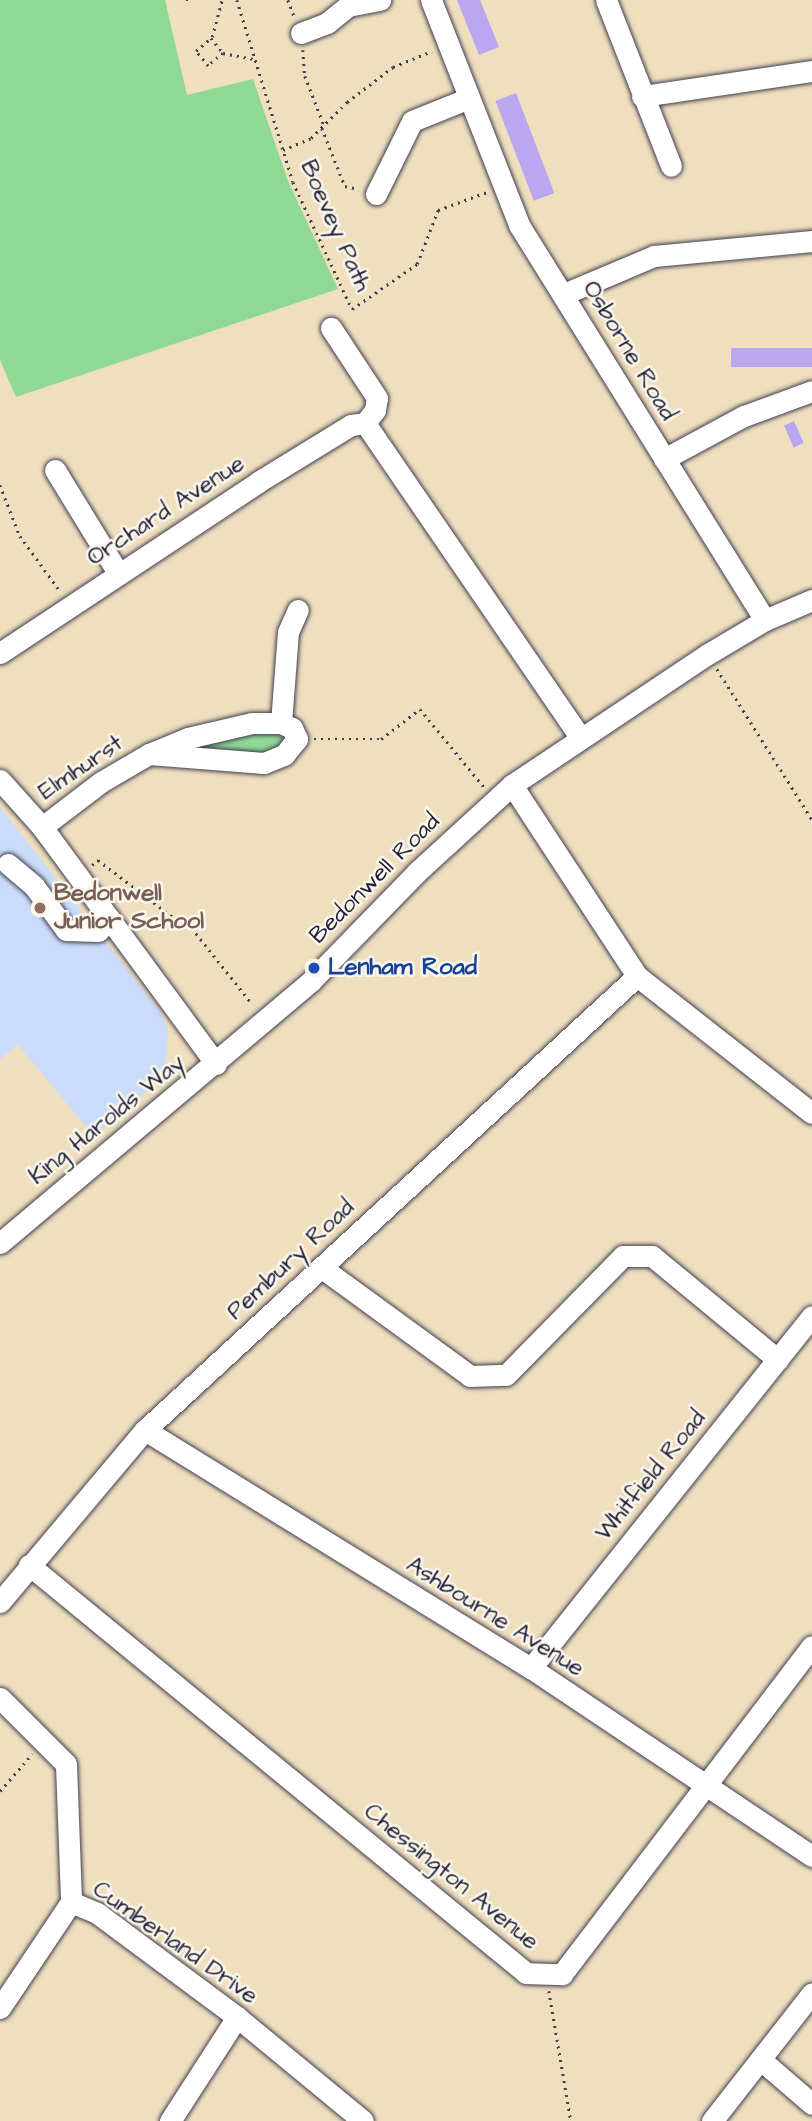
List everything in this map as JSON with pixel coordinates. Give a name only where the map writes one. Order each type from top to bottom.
[{"type":"street","points":[[301,33],[327,23],[348,6],[380,0]]},
{"type":"street","name":"Osborne Road","points":[[431,0],[519,225],[765,620]]},
{"type":"street","points":[[606,0],[671,166]]},
{"type":"street","points":[[642,96],[812,71]]},
{"type":"street","points":[[376,194],[412,121],[469,99]]},
{"type":"street","points":[[564,295],[654,256],[812,241]]},
{"type":"street","points":[[331,328],[377,398],[375,410],[365,424],[581,738]]},
{"type":"street","points":[[664,460],[744,416],[812,391]]},
{"type":"street","name":"Orchard Avenue","points":[[0,653],[71,606],[117,571],[351,425],[365,424]]},
{"type":"street","points":[[55,470],[117,571]]},
{"type":"street","name":"Bedonwell Road","points":[[216,1064],[266,1021],[512,785],[708,654],[765,620],[812,600]]},
{"type":"street","points":[[296,739],[292,728],[281,723],[288,632],[298,610]]},
{"type":"street","name":"Elmhurst","points":[[42,827],[101,782],[149,754],[188,738],[252,723],[281,723]]},
{"type":"street","name":"Elmhurst","points":[[149,754],[264,763],[284,755],[296,739]]},
{"type":"street","points":[[0,780],[42,827],[216,1064]]},
{"type":"street","points":[[512,785],[637,976],[812,1113]]},
{"type":"street","points":[[8,864],[34,887],[66,930],[98,931],[110,919]]},
{"type":"street","name":"Pembury Road","points":[[0,1602],[145,1430],[637,976]]},
{"type":"street","name":"King Harolds Way","points":[[0,1243],[216,1064]]},
{"type":"street","points":[[321,1268],[470,1376],[506,1375],[623,1256],[652,1256],[778,1360]]},
{"type":"street","name":"Whitfield Road","points":[[531,1668],[812,1316]]},
{"type":"street","name":"Ashbourne Avenue","points":[[145,1430],[531,1668],[702,1786],[812,1856]]},
{"type":"street","name":"Chessington Avenue","points":[[29,1565],[526,1973],[562,1974],[702,1786],[812,1646]]},
{"type":"street","name":"Cumberland Drive","points":[[0,1698],[66,1764],[71,1902],[97,1913],[237,2017],[363,2121]]},
{"type":"street","points":[[0,2008],[71,1902]]},
{"type":"street","points":[[712,2121],[812,1993]]},
{"type":"street","points":[[170,2121],[237,2017]]},
{"type":"street","points":[[761,2060],[812,2104]]},
{"type":"path","points":[[222,0],[211,38],[196,51],[208,66],[223,53]]},
{"type":"path","name":"Boevey Path","points":[[237,0],[283,150],[352,309],[417,264],[438,210],[503,186]]},
{"type":"path","points":[[288,0],[301,33],[305,76],[345,186],[376,194]]},
{"type":"path","points":[[211,38],[223,53],[254,59]]},
{"type":"path","points":[[283,150],[305,142],[393,68],[449,45]]},
{"type":"path","points":[[0,485],[20,536],[71,606]]},
{"type":"path","points":[[708,654],[812,819]]},
{"type":"path","points":[[296,739],[381,739],[420,709],[494,800]]},
{"type":"path","points":[[78,876],[98,860],[178,921],[183,918],[266,1021]]},
{"type":"path","points":[[0,1791],[35,1751]]},
{"type":"path","points":[[547,1974],[571,2121]]},
{"type":"shaded area","name":"Bedonwell Junior School","points":[[0,807],[159,1010],[168,1028],[166,1066],[152,1087],[94,1136],[18,1045],[0,1059]]},
{"type":"green space","points":[[0,0],[165,0],[187,95],[253,79],[288,181],[338,289],[16,397],[0,360]]},
{"type":"green space","points":[[278,731],[285,743],[266,756],[179,752],[237,735]]},
{"type":"building","points":[[457,0],[480,0],[499,47],[479,55]]},
{"type":"building","points":[[516,93],[554,193],[534,201],[495,101]]},
{"type":"building","points":[[731,348],[812,348],[812,367],[731,367]]},
{"type":"building","points":[[794,421],[804,443],[794,447],[784,425]]},
{"type":"place","name":"Bedonwell Junior School","points":[[40,908]]},
{"type":"place","name":"Lenham Road","points":[[314,968]]}]
